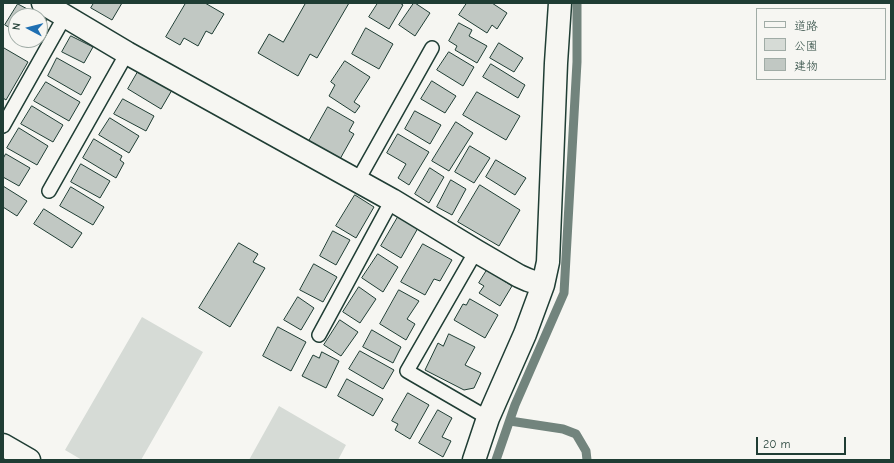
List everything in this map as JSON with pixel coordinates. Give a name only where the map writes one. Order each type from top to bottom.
[{"type":"street","points":[[43,3],[127,53],[358,180],[476,251],[528,280],[543,285]]},
{"type":"street","points":[[474,460],[488,418],[525,334],[543,285],[548,262],[560,3]]},
{"type":"street","points":[[3,445],[30,460]]},
{"type":"lane","points":[[3,126],[65,16]]},
{"type":"lane","points":[[358,180],[432,48]]},
{"type":"lane","points":[[49,191],[127,53]]},
{"type":"lane","points":[[319,335],[392,200]]},
{"type":"lane","points":[[476,251],[407,371],[488,418]]},
{"type":"green space","points":[[142,317],[203,352],[141,460],[82,460],[65,450]]},
{"type":"green space","points":[[279,406],[346,445],[338,460],[249,460]]},
{"type":"building","points":[[94,3],[122,3],[112,20],[91,8]]},
{"type":"building","points":[[186,3],[205,3],[224,14],[212,34],[206,31],[198,46],[184,38],[180,45],[166,37]]},
{"type":"building","points":[[306,3],[349,3],[317,58],[310,54],[298,76],[258,53],[269,34],[283,42]]},
{"type":"building","points":[[378,3],[400,3],[403,5],[389,29],[369,17]]},
{"type":"building","points":[[414,3],[430,13],[415,36],[399,25]]},
{"type":"building","points":[[467,3],[492,3],[507,13],[497,29],[492,25],[487,33],[459,15]]},
{"type":"building","points":[[18,4],[25,8],[16,8]]},
{"type":"building","points":[[459,23],[472,30],[469,36],[487,46],[477,63],[455,50],[457,46],[449,41]]},
{"type":"building","points":[[366,28],[393,44],[379,69],[352,54]]},
{"type":"building","points":[[71,36],[93,47],[84,63],[62,52]]},
{"type":"building","points":[[499,43],[523,58],[514,72],[490,58]]},
{"type":"building","points":[[4,48],[28,62],[6,100],[3,98]]},
{"type":"building","points":[[449,52],[474,67],[463,86],[437,70]]},
{"type":"building","points":[[57,58],[91,77],[81,95],[48,76]]},
{"type":"building","points":[[345,61],[370,77],[354,102],[360,106],[355,113],[329,96],[335,85],[331,82]]},
{"type":"building","points":[[491,64],[525,85],[518,98],[483,77]]},
{"type":"building","points":[[139,70],[172,90],[161,109],[128,89]]},
{"type":"building","points":[[432,81],[456,96],[445,113],[421,99]]},
{"type":"building","points":[[46,82],[80,102],[69,121],[34,101]]},
{"type":"building","points":[[477,92],[520,116],[506,140],[463,115]]},
{"type":"building","points":[[123,99],[154,116],[146,131],[114,114]]},
{"type":"building","points":[[32,106],[63,125],[53,142],[21,124]]},
{"type":"building","points":[[328,107],[354,122],[349,131],[354,134],[340,159],[309,141]]},
{"type":"building","points":[[415,111],[441,125],[430,144],[405,129]]},
{"type":"building","points":[[110,118],[139,136],[129,153],[99,135]]},
{"type":"building","points":[[456,122],[473,133],[449,171],[432,161]]},
{"type":"building","points":[[19,128],[48,146],[37,165],[7,148]]},
{"type":"building","points":[[398,134],[429,152],[409,185],[398,178],[406,164],[387,153]]},
{"type":"building","points":[[94,139],[122,156],[120,160],[124,163],[116,178],[83,158]]},
{"type":"building","points":[[470,146],[490,158],[474,183],[455,172]]},
{"type":"building","points":[[6,154],[30,168],[19,186],[3,177],[3,159]]},
{"type":"building","points":[[496,160],[526,178],[515,195],[486,177]]},
{"type":"building","points":[[81,164],[110,181],[100,198],[71,182]]},
{"type":"building","points":[[430,168],[444,177],[429,203],[415,194]]},
{"type":"building","points":[[451,180],[466,189],[452,215],[437,207]]},
{"type":"building","points":[[480,185],[520,210],[499,246],[458,222]]},
{"type":"building","points":[[3,186],[27,201],[17,216],[3,207]]},
{"type":"building","points":[[71,187],[104,207],[93,225],[60,206]]},
{"type":"building","points":[[355,195],[374,207],[356,238],[336,226]]},
{"type":"building","points":[[44,209],[82,233],[72,248],[34,224]]},
{"type":"building","points":[[398,217],[418,228],[401,258],[381,246]]},
{"type":"building","points":[[333,231],[350,240],[336,265],[320,256]]},
{"type":"building","points":[[239,243],[258,254],[253,262],[265,268],[230,327],[199,308]]},
{"type":"building","points":[[423,244],[452,260],[440,281],[434,279],[425,295],[401,282]]},
{"type":"building","points":[[378,254],[398,267],[383,292],[362,278]]},
{"type":"building","points":[[314,264],[337,277],[323,302],[300,290]]},
{"type":"building","points":[[487,270],[512,286],[500,306],[479,293],[484,286],[479,283]]},
{"type":"building","points":[[359,287],[376,299],[360,323],[343,312]]},
{"type":"building","points":[[399,290],[419,301],[407,319],[415,324],[406,340],[380,324]]},
{"type":"building","points":[[298,297],[314,308],[301,330],[284,320]]},
{"type":"building","points":[[470,299],[498,315],[485,338],[454,320],[463,304],[466,305]]},
{"type":"building","points":[[340,320],[358,332],[341,356],[324,345]]},
{"type":"building","points":[[278,327],[306,342],[291,371],[263,356]]},
{"type":"building","points":[[372,330],[401,347],[393,363],[363,347]]},
{"type":"building","points":[[449,334],[475,347],[465,365],[481,373],[474,388],[464,390],[425,370],[438,343],[443,346]]},
{"type":"building","points":[[360,351],[394,370],[383,389],[349,369]]},
{"type":"building","points":[[322,352],[339,361],[326,388],[302,376],[313,355],[319,358]]},
{"type":"building","points":[[347,379],[383,399],[373,416],[338,396]]},
{"type":"building","points":[[408,393],[429,405],[410,439],[395,430],[398,424],[392,421]]},
{"type":"building","points":[[438,410],[452,418],[442,437],[451,441],[443,457],[419,443]]},
{"type":"waterway","points":[[496,460],[515,405],[564,293],[577,62],[577,3]]},
{"type":"waterway","points":[[510,421],[563,429],[576,434],[586,451],[587,460]]}]
